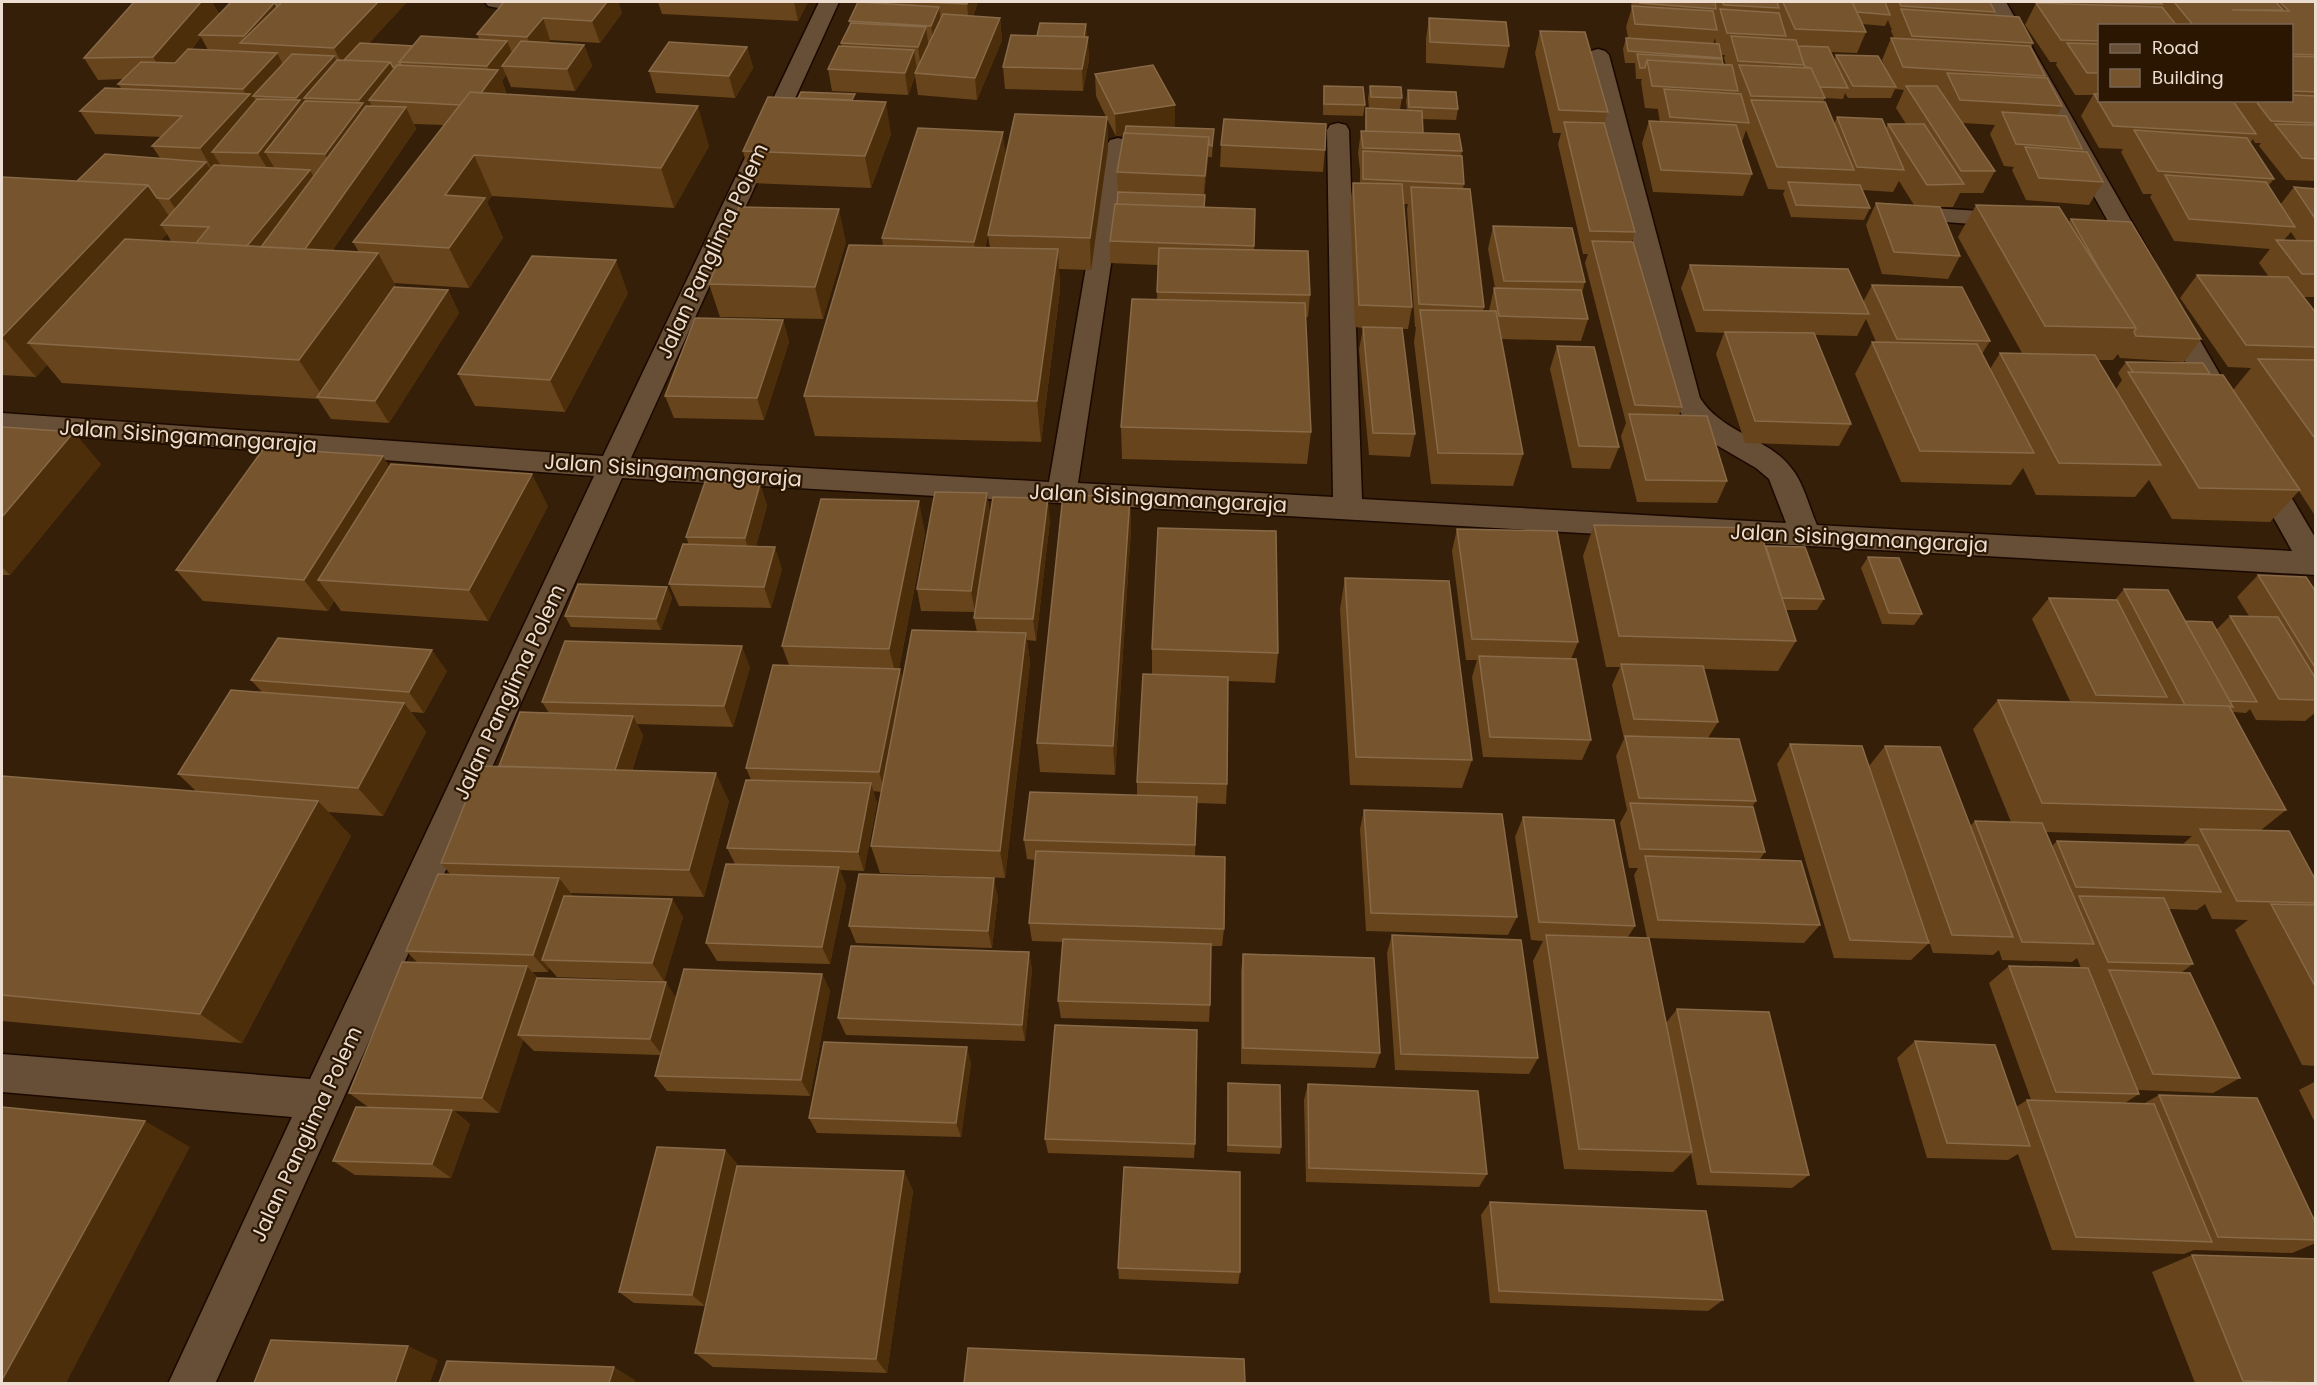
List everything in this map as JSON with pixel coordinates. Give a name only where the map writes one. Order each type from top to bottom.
[{"type":"street","points":[[495,2],[518,2]]},
{"type":"street","name":"Jalan Panglima Polem","points":[[191,1383],[612,467],[829,2]]},
{"type":"street","points":[[1996,2],[2110,226],[2154,283],[2233,421]]},
{"type":"street","points":[[1598,55],[1686,399],[1697,417],[1716,432],[1766,461],[1781,474],[1806,535]]},
{"type":"street","points":[[1338,130],[1348,509]]},
{"type":"street","points":[[1062,493],[1118,145]]},
{"type":"street","points":[[1888,212],[2040,222]]},
{"type":"street","name":"Jalan Sisingamangaraja","points":[[2,422],[612,467],[2315,563]]},
{"type":"street","points":[[2250,451],[2315,563]]},
{"type":"street","points":[[2,1072],[322,1100]]},
{"type":"building","points":[[134,2],[201,2],[153,57],[84,58]]},
{"type":"building","points":[[231,2],[275,2],[244,36],[199,35]]},
{"type":"building","points":[[282,2],[378,2],[334,48],[240,43]]},
{"type":"building","points":[[504,2],[607,2],[592,21],[543,18],[527,37],[477,34]]},
{"type":"building","points":[[858,2],[939,7],[931,26],[849,21]]},
{"type":"building","points":[[924,2],[968,2],[967,4]]},
{"type":"building","points":[[1715,2],[1716,9],[1640,3]]},
{"type":"building","points":[[1722,2],[1777,2],[1779,8],[1724,5]]},
{"type":"building","points":[[1783,2],[1852,2],[1866,32],[1795,29]]},
{"type":"building","points":[[1852,2],[1885,2],[1890,15],[1857,12]]},
{"type":"building","points":[[1899,2],[1990,2],[1995,12],[1901,6]]},
{"type":"building","points":[[2069,2],[2160,2],[2162,4]]},
{"type":"building","points":[[2174,2],[2276,2],[2283,10],[2232,10],[2289,11],[2280,2],[2316,2],[2316,55],[2293,54],[2293,24],[2192,24]]},
{"type":"building","points":[[2036,3],[2162,7],[2175,24],[2098,24],[2098,41],[2061,40]]},
{"type":"building","points":[[1632,6],[1713,11],[1717,30],[1635,24]]},
{"type":"building","points":[[1720,9],[1779,13],[1786,36],[1727,33]]},
{"type":"building","points":[[1901,9],[2019,17],[2033,43],[1912,36]]},
{"type":"building","points":[[943,14],[1000,18],[975,78],[915,73]]},
{"type":"building","points":[[1429,18],[1506,22],[1509,46],[1430,42]]},
{"type":"building","points":[[851,23],[926,27],[918,47],[841,43]]},
{"type":"building","points":[[1040,23],[1086,24],[1084,37],[1037,36]]},
{"type":"building","points":[[1540,31],[1585,32],[1608,112],[1559,110]]},
{"type":"building","points":[[1011,35],[1088,37],[1082,69],[1003,67]]},
{"type":"building","points":[[421,36],[507,41],[487,66],[399,62]]},
{"type":"building","points":[[1731,36],[1796,40],[1804,65],[1738,61]]},
{"type":"building","points":[[1626,38],[1719,44],[1722,58],[1628,51]]},
{"type":"building","points":[[1891,38],[2030,46],[2045,76],[1903,67]]},
{"type":"building","points":[[521,41],[584,45],[567,69],[502,66]]},
{"type":"building","points":[[669,42],[747,47],[729,76],[649,71]]},
{"type":"building","points":[[360,43],[413,46],[399,62],[401,65],[396,67],[393,67],[390,62],[344,60]]},
{"type":"building","points":[[2067,43],[2098,44],[2098,73],[2087,73]]},
{"type":"building","points":[[839,46],[914,50],[905,73],[828,69]]},
{"type":"building","points":[[1798,46],[1828,47],[1848,88],[1820,87],[1811,68],[1805,67]]},
{"type":"building","points":[[188,49],[277,53],[243,89],[118,84],[141,62],[175,63]]},
{"type":"building","points":[[292,54],[334,56],[296,98],[253,96]]},
{"type":"building","points":[[1637,54],[1722,59],[1723,65],[1647,60],[1645,68],[1640,68]]},
{"type":"building","points":[[1836,55],[1878,56],[1896,87],[1853,86]]},
{"type":"building","points":[[2293,56],[2316,57],[2316,92],[2293,91]]},
{"type":"building","points":[[337,60],[390,62],[359,100],[304,98]]},
{"type":"building","points":[[1647,60],[1732,65],[1738,91],[1652,86]]},
{"type":"building","points":[[397,65],[498,70],[481,93],[470,92],[460,105],[369,100]]},
{"type":"building","points":[[1153,65],[1175,105],[1115,114],[1095,74]]},
{"type":"building","points":[[1739,65],[1811,68],[1825,98],[1751,96]]},
{"type":"building","points":[[1947,73],[2047,78],[2062,106],[1960,100]]},
{"type":"building","points":[[1324,86],[1363,87],[1365,105],[1324,104]]},
{"type":"building","points":[[1370,86],[1401,87],[1402,98],[1371,97]]},
{"type":"building","points":[[1906,86],[1937,86],[1995,171],[1961,171]]},
{"type":"building","points":[[105,88],[250,94],[200,148],[152,146],[182,116],[80,111]]},
{"type":"building","points":[[1664,89],[1741,94],[1749,123],[1670,117]]},
{"type":"building","points":[[1408,90],[1456,92],[1458,109],[1409,107]]},
{"type":"building","points":[[470,92],[698,106],[661,168],[474,155],[445,195],[485,198],[449,248],[353,242]]},
{"type":"building","points":[[801,92],[855,94],[852,100],[798,98]]},
{"type":"building","points":[[2293,95],[2316,96],[2316,123],[2271,121],[2257,102],[2293,102]]},
{"type":"building","points":[[768,97],[886,102],[865,156],[743,151]]},
{"type":"building","points":[[257,99],[300,100],[258,153],[212,152]]},
{"type":"building","points":[[1751,100],[1825,102],[1854,170],[1777,167]]},
{"type":"building","points":[[305,101],[363,103],[325,154],[265,152]]},
{"type":"building","points":[[2099,102],[2234,102],[2256,134],[2113,126]]},
{"type":"building","points":[[366,106],[406,107],[305,249],[261,247]]},
{"type":"building","points":[[1366,108],[1422,111],[1423,133],[1366,131]]},
{"type":"building","points":[[2002,112],[2066,116],[2082,149],[2016,144]]},
{"type":"building","points":[[1015,114],[1107,117],[1090,238],[988,235]]},
{"type":"building","points":[[1837,117],[1882,119],[1904,170],[1857,167]]},
{"type":"building","points":[[1224,119],[1326,124],[1325,150],[1221,145]]},
{"type":"building","points":[[1649,121],[1736,125],[1752,174],[1661,170]]},
{"type":"building","points":[[1564,122],[1604,123],[1635,232],[1590,231]]},
{"type":"building","points":[[1888,124],[1924,124],[1964,184],[1927,185]]},
{"type":"building","points":[[2275,124],[2316,125],[2316,159],[2302,158]]},
{"type":"building","points":[[1126,126],[1214,129],[1212,146],[1209,145],[1209,137],[1125,133]]},
{"type":"building","points":[[918,128],[1003,132],[974,242],[882,238]]},
{"type":"building","points":[[2134,130],[2247,138],[2274,179],[2158,171]]},
{"type":"building","points":[[1361,131],[1459,134],[1462,151],[1363,148]]},
{"type":"building","points":[[1124,133],[1209,137],[1205,176],[1117,172]]},
{"type":"building","points":[[2025,147],[2087,152],[2103,182],[2039,178]]},
{"type":"building","points":[[1363,151],[1462,156],[1464,184],[1363,179]]},
{"type":"building","points":[[105,154],[206,162],[169,199],[157,198],[148,185],[77,181]]},
{"type":"building","points":[[214,165],[310,170],[247,246],[196,243],[209,227],[161,225]]},
{"type":"building","points":[[2165,175],[2266,182],[2295,227],[2189,219]]},
{"type":"building","points":[[2,177],[148,185],[2,337]]},
{"type":"building","points":[[1788,182],[1860,185],[1870,208],[1796,205]]},
{"type":"building","points":[[1353,183],[1402,184],[1412,307],[1359,305]]},
{"type":"building","points":[[1411,187],[1470,189],[1484,307],[1419,304]]},
{"type":"building","points":[[2294,187],[2316,189],[2316,220]]},
{"type":"building","points":[[1118,192],[1205,195],[1204,207],[1117,204]]},
{"type":"building","points":[[1876,203],[1940,207],[1960,256],[1894,252]]},
{"type":"building","points":[[1115,204],[1255,209],[1254,246],[1110,241]]},
{"type":"building","points":[[1976,205],[2059,207],[2136,328],[2045,326]]},
{"type":"building","points":[[739,207],[839,209],[815,287],[709,284]]},
{"type":"building","points":[[2071,219],[2131,222],[2201,339],[2136,336],[2134,332],[2136,328]]},
{"type":"building","points":[[1493,226],[1572,228],[1585,282],[1504,281]]},
{"type":"building","points":[[125,239],[378,253],[299,360],[28,343]]},
{"type":"building","points":[[2276,240],[2316,241],[2316,274],[2302,274]]},
{"type":"building","points":[[1592,241],[1633,242],[1682,407],[1635,405]]},
{"type":"building","points":[[849,245],[1058,249],[1037,401],[804,396]]},
{"type":"building","points":[[1159,248],[1308,251],[1310,295],[1157,292]]},
{"type":"building","points":[[532,256],[616,260],[550,380],[458,374]]},
{"type":"building","points":[[1690,265],[1848,269],[1869,314],[1704,310]]},
{"type":"building","points":[[2197,275],[2288,277],[2316,313],[2316,347],[2246,345]]},
{"type":"building","points":[[1872,285],[1962,287],[1990,341],[1897,339]]},
{"type":"building","points":[[394,287],[448,290],[375,401],[317,397]]},
{"type":"building","points":[[1494,288],[1581,290],[1588,319],[1499,316]]},
{"type":"building","points":[[1132,299],[1305,303],[1311,432],[1121,427]]},
{"type":"building","points":[[1420,310],[1496,311],[1523,454],[1438,453]]},
{"type":"building","points":[[695,318],[783,320],[757,398],[665,396]]},
{"type":"building","points":[[1363,327],[1402,328],[1415,434],[1373,433]]},
{"type":"building","points":[[1725,332],[1814,333],[1851,424],[1755,421]]},
{"type":"building","points":[[1872,342],[1977,344],[2034,453],[1920,451]]},
{"type":"building","points":[[1557,346],[1594,347],[1619,447],[1579,446]]},
{"type":"building","points":[[2000,353],[2095,355],[2161,465],[2059,463]]},
{"type":"building","points":[[2258,359],[2316,360],[2316,440]]},
{"type":"building","points":[[2126,362],[2203,363],[2210,374],[2133,372]]},
{"type":"building","points":[[2128,372],[2223,375],[2300,490],[2199,488]]},
{"type":"building","points":[[1629,414],[1707,416],[1727,481],[1646,480]]},
{"type":"building","points":[[2,427],[74,432],[2,517]]},
{"type":"building","points":[[264,448],[383,456],[304,580],[176,570]]},
{"type":"building","points":[[391,464],[532,474],[469,590],[318,580]]},
{"type":"building","points":[[705,482],[760,484],[745,538],[686,537]]},
{"type":"building","points":[[935,492],[987,493],[971,591],[917,589]]},
{"type":"building","points":[[1063,495],[1130,497],[1113,746],[1037,743]]},
{"type":"building","points":[[993,497],[1048,498],[1033,619],[974,618]]},
{"type":"building","points":[[821,499],[919,501],[889,649],[782,646]]},
{"type":"building","points":[[1594,525],[1759,528],[1796,641],[1619,636]]},
{"type":"building","points":[[1158,528],[1276,531],[1278,653],[1152,649]]},
{"type":"building","points":[[1457,529],[1557,531],[1578,642],[1472,639]]},
{"type":"building","points":[[683,544],[775,547],[764,587],[669,584]]},
{"type":"building","points":[[1766,546],[1805,547],[1824,599],[1782,598]]},
{"type":"building","points":[[1868,557],[1899,558],[1922,614],[1889,613]]},
{"type":"building","points":[[2258,575],[2306,577],[2316,592],[2316,669]]},
{"type":"building","points":[[1345,578],[1449,581],[1472,760],[1356,757]]},
{"type":"building","points":[[578,584],[667,587],[656,619],[565,616]]},
{"type":"building","points":[[2124,589],[2168,590],[2233,707],[2185,705]]},
{"type":"building","points":[[2049,598],[2117,600],[2167,697],[2096,695]]},
{"type":"building","points":[[2230,616],[2278,617],[2316,679],[2316,700],[2279,699]]},
{"type":"building","points":[[2185,621],[2212,622],[2257,702],[2230,701]]},
{"type":"building","points":[[912,630],[1026,633],[1000,851],[871,846]]},
{"type":"building","points":[[278,638],[432,650],[409,692],[251,680]]},
{"type":"building","points":[[565,641],[742,646],[724,706],[542,702]]},
{"type":"building","points":[[1479,656],[1576,659],[1591,740],[1490,737]]},
{"type":"building","points":[[1621,664],[1703,666],[1718,722],[1634,719]]},
{"type":"building","points":[[773,665],[900,669],[879,772],[746,768]]},
{"type":"building","points":[[1143,674],[1228,677],[1227,784],[1137,782]]},
{"type":"building","points":[[231,690],[404,703],[358,788],[178,774]]},
{"type":"building","points":[[1998,700],[2229,706],[2286,810],[2042,803]]},
{"type":"building","points":[[520,712],[633,716],[615,770],[499,766]]},
{"type":"building","points":[[1625,736],[1739,739],[1756,801],[1639,798]]},
{"type":"building","points":[[1790,744],[1862,746],[1929,943],[1850,940]]},
{"type":"building","points":[[1885,746],[1940,747],[2013,937],[1952,935]]},
{"type":"building","points":[[480,766],[716,773],[689,870],[441,863]]},
{"type":"building","points":[[2,776],[318,801],[200,1014],[2,995]]},
{"type":"building","points":[[746,780],[871,783],[858,852],[727,848]]},
{"type":"building","points":[[1030,792],[1197,797],[1195,845],[1024,840]]},
{"type":"building","points":[[1630,803],[1753,807],[1765,852],[1640,849]]},
{"type":"building","points":[[1364,810],[1502,814],[1517,917],[1371,913]]},
{"type":"building","points":[[1523,817],[1614,820],[1635,926],[1539,922]]},
{"type":"building","points":[[1975,821],[2042,823],[2094,944],[2022,942]]},
{"type":"building","points":[[2200,829],[2289,831],[2316,881],[2316,903],[2237,901]]},
{"type":"building","points":[[2057,841],[2198,845],[2221,892],[2076,887]]},
{"type":"building","points":[[1036,851],[1225,857],[1224,929],[1029,923]]},
{"type":"building","points":[[1645,856],[1801,861],[1820,925],[1658,920]]},
{"type":"building","points":[[726,864],[839,867],[822,947],[706,943]]},
{"type":"building","points":[[438,874],[559,878],[533,955],[406,951]]},
{"type":"building","points":[[859,874],[994,878],[988,931],[849,926]]},
{"type":"building","points":[[564,896],[672,899],[652,963],[542,960]]},
{"type":"building","points":[[2079,896],[2164,898],[2193,964],[2108,962]]},
{"type":"building","points":[[2271,904],[2316,905],[2316,988]]},
{"type":"building","points":[[1392,935],[1521,940],[1538,1058],[1401,1054]]},
{"type":"building","points":[[1546,935],[1649,938],[1692,1152],[1579,1149]]},
{"type":"building","points":[[1063,939],[1211,944],[1210,1005],[1058,1001]]},
{"type":"building","points":[[851,946],[1029,952],[1022,1025],[838,1018]]},
{"type":"building","points":[[1243,954],[1374,958],[1380,1053],[1243,1048]]},
{"type":"building","points":[[402,962],[527,966],[482,1098],[349,1093]]},
{"type":"building","points":[[2009,966],[2088,968],[2139,1094],[2056,1092]]},
{"type":"building","points":[[684,969],[822,974],[801,1080],[655,1076]]},
{"type":"building","points":[[2109,970],[2190,973],[2240,1078],[2153,1074]]},
{"type":"building","points":[[537,978],[666,982],[650,1039],[518,1035]]},
{"type":"building","points":[[1677,1009],[1769,1012],[1809,1175],[1711,1172]]},
{"type":"building","points":[[1055,1025],[1197,1030],[1195,1144],[1045,1139]]},
{"type":"building","points":[[1915,1041],[1995,1045],[2030,1146],[1947,1143]]},
{"type":"building","points":[[824,1042],[967,1047],[956,1123],[809,1118]]},
{"type":"building","points":[[1228,1083],[1280,1085],[1281,1147],[1228,1145]]},
{"type":"building","points":[[1308,1084],[1478,1091],[1487,1174],[1309,1168]]},
{"type":"building","points":[[2159,1095],[2257,1098],[2316,1224],[2316,1240],[2218,1237]]},
{"type":"building","points":[[2027,1100],[2154,1104],[2212,1242],[2076,1237]]},
{"type":"building","points":[[2,1107],[145,1121],[2,1380]]},
{"type":"building","points":[[356,1107],[452,1110],[432,1164],[333,1161]]},
{"type":"building","points":[[657,1147],[725,1150],[692,1295],[619,1292]]},
{"type":"building","points":[[737,1166],[904,1171],[876,1359],[695,1353]]},
{"type":"building","points":[[1124,1167],[1240,1172],[1240,1272],[1118,1268]]},
{"type":"building","points":[[1490,1202],[1706,1211],[1723,1300],[1499,1291]]},
{"type":"building","points":[[2192,1255],[2316,1259],[2316,1383],[2243,1381]]},
{"type":"building","points":[[271,1340],[408,1346],[395,1383],[254,1383]]},
{"type":"building","points":[[968,1348],[1244,1359],[1245,1383],[964,1383]]},
{"type":"building","points":[[447,1361],[614,1367],[609,1383],[439,1383]]}]
